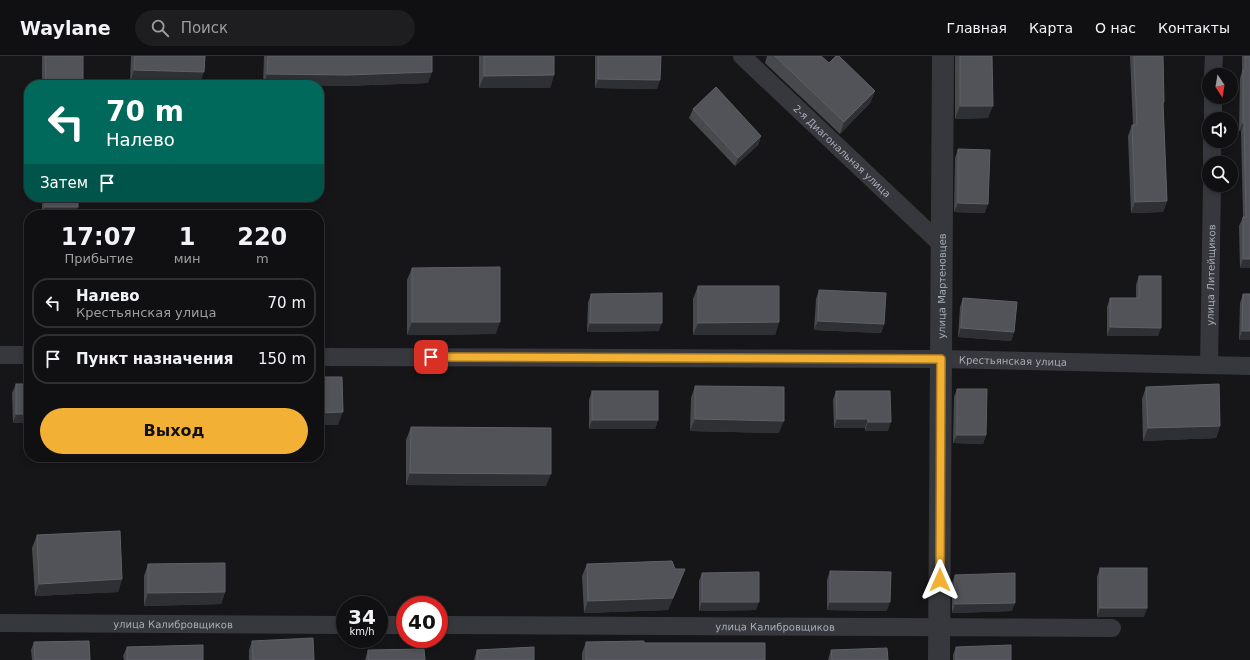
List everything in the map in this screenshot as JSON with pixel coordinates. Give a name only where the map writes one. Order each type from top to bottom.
[{"type":"street","name":"2-я Диагональная улица","points":[[742,56],[942,245]]},
{"type":"street","name":"улица Мартеновцев","points":[[939,660],[943,56]]},
{"type":"street","points":[[1213,68],[1214,56]]},
{"type":"street","name":"улица Литейщиков","points":[[1209,365],[1212,192]]},
{"type":"street","points":[[0,355],[24,355]]},
{"type":"street","name":"Крестьянская улица","points":[[324,356],[941,359],[1250,366]]},
{"type":"street","name":"улица Калибровщиков","points":[[0,623],[336,625]]},
{"type":"street","name":"улица Калибровщиков","points":[[448,625],[1112,628]]},
{"type":"building","points":[[45,56],[83,56],[83,80],[46,80]]},
{"type":"building","points":[[135,56],[205,56],[204,72],[134,70]]},
{"type":"building","points":[[268,56],[432,56],[432,72],[347,75],[267,74]]},
{"type":"building","points":[[484,56],[554,56],[554,75],[484,76]]},
{"type":"building","points":[[598,56],[661,56],[660,80],[598,79]]},
{"type":"building","points":[[775,56],[821,56],[829,63],[836,56],[839,56],[875,91],[844,122]]},
{"type":"building","points":[[960,56],[992,56],[993,106],[960,106]]},
{"type":"building","points":[[1134,56],[1163,56],[1163,102],[1167,201],[1135,202],[1132,125],[1137,125]]},
{"type":"building","points":[[1245,56],[1250,56],[1250,259],[1243,259],[1243,217],[1246,217],[1243,123],[1243,70],[1245,70]]},
{"type":"building","points":[[716,87],[761,136],[738,158],[693,109]]},
{"type":"building","points":[[958,149],[990,150],[988,204],[958,203]]},
{"type":"building","points":[[45,202],[78,202],[78,207],[45,207]]},
{"type":"building","points":[[500,267],[500,322],[412,322],[412,268]]},
{"type":"building","points":[[1139,276],[1161,276],[1161,328],[1110,327],[1110,298],[1139,298]]},
{"type":"building","points":[[698,286],[779,286],[779,322],[698,323]]},
{"type":"building","points":[[819,290],[886,293],[884,324],[818,321]]},
{"type":"building","points":[[662,293],[662,323],[590,323],[591,294]]},
{"type":"building","points":[[1243,294],[1250,294],[1250,331],[1242,331]]},
{"type":"building","points":[[963,298],[1017,302],[1014,332],[961,328]]},
{"type":"building","points":[[324,377],[342,377],[343,412],[324,413]]},
{"type":"building","points":[[16,384],[24,384],[24,414],[16,414]]},
{"type":"building","points":[[1219,384],[1220,426],[1148,428],[1146,387]]},
{"type":"building","points":[[695,386],[784,387],[784,421],[695,419]]},
{"type":"building","points":[[957,389],[987,389],[986,435],[957,435]]},
{"type":"building","points":[[592,391],[658,391],[658,420],[592,420]]},
{"type":"building","points":[[836,391],[890,391],[891,422],[868,422],[868,419],[837,419]]},
{"type":"building","points":[[411,427],[551,428],[551,474],[410,473]]},
{"type":"building","points":[[120,531],[122,579],[39,584],[37,535]]},
{"type":"building","points":[[672,561],[675,569],[685,569],[673,598],[588,601],[587,564]]},
{"type":"building","points":[[225,563],[225,592],[148,593],[148,564]]},
{"type":"building","points":[[1100,568],[1147,568],[1147,608],[1100,608]]},
{"type":"building","points":[[830,571],[891,572],[890,602],[830,602]]},
{"type":"building","points":[[759,572],[759,602],[702,602],[702,573]]},
{"type":"building","points":[[1015,573],[1015,603],[955,604],[955,575]]},
{"type":"building","points":[[313,638],[314,660],[253,660],[252,641]]},
{"type":"building","points":[[89,641],[90,660],[35,660],[34,642]]},
{"type":"building","points":[[644,641],[644,643],[765,643],[765,660],[586,660],[586,642]]},
{"type":"building","points":[[203,645],[203,660],[127,660],[127,647]]},
{"type":"building","points":[[1011,645],[1011,660],[956,660],[956,647]]},
{"type":"building","points":[[534,647],[534,660],[477,660],[477,650]]},
{"type":"building","points":[[887,648],[888,660],[832,660],[831,650]]},
{"type":"building","points":[[424,649],[425,660],[368,660],[368,650]]},
{"type":"route","points":[[431,357],[941,359],[940,580]]}]
